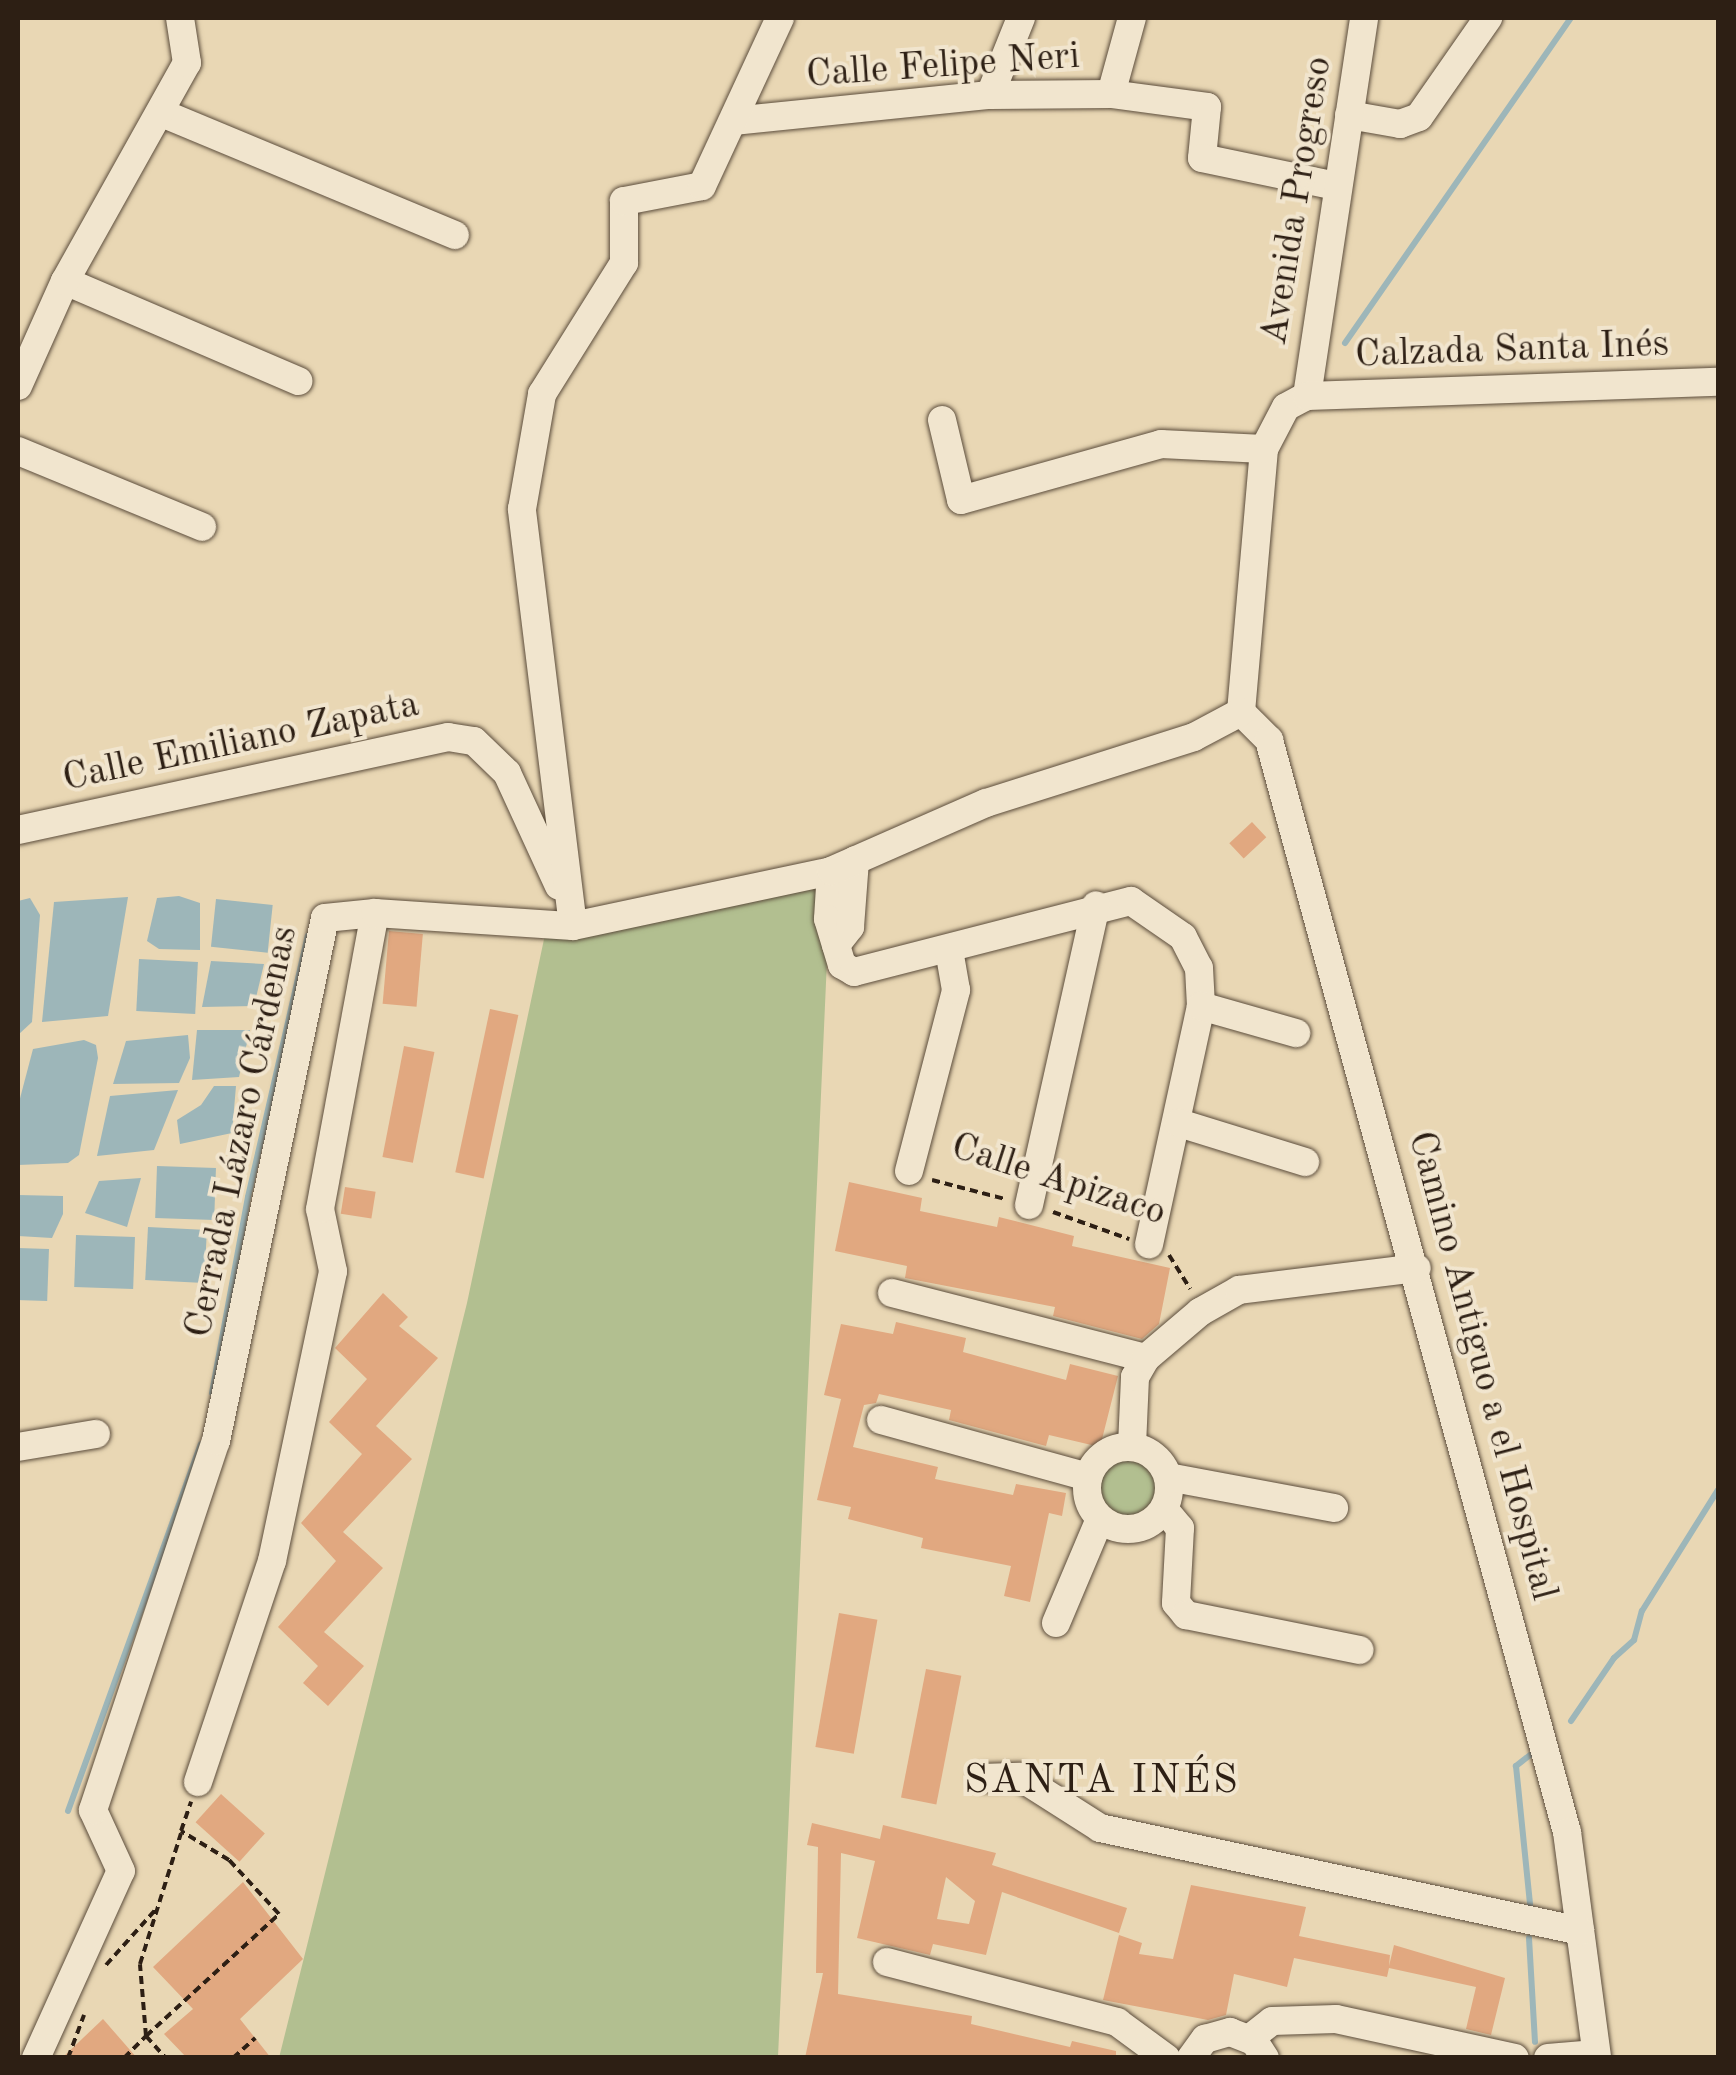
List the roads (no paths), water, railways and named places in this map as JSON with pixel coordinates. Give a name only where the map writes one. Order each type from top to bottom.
[{"type":"street","points":[[18,386],[65,281],[164,114],[188,63],[180,18]]},
{"type":"street","points":[[570,914],[522,509],[542,394],[624,264],[624,201],[702,186],[780,18]]},
{"type":"street","points":[[990,95],[1020,18]]},
{"type":"street","points":[[1111,94],[1132,18]]},
{"type":"street","name":"Avenida Progreso","points":[[1307,396],[1364,18]]},
{"type":"street","points":[[1348,115],[1411,123],[1488,18]]},
{"type":"street","name":"Calle Felipe Neri","points":[[733,121],[990,95],[1111,94],[1207,107],[1202,158],[1336,186]]},
{"type":"street","points":[[164,114],[456,235]]},
{"type":"street","points":[[65,281],[298,381]]},
{"type":"street","name":"Calzada Santa Inés","points":[[1307,396],[1718,382]]},
{"type":"street","points":[[1241,712],[1264,449],[1280,414],[1307,396]]},
{"type":"street","points":[[942,420],[961,500],[1161,444],[1264,449]]},
{"type":"street","points":[[18,451],[202,526]]},
{"type":"street","name":"Cerrada Lázaro Cárdenas","points":[[36,2058],[121,1871],[93,1810],[216,1441],[320,929],[335,914],[570,914],[843,865],[986,803],[1194,737],[1241,712]]},
{"type":"street","name":"Camino Antiguo a el Hospital","points":[[1241,712],[1269,740],[1417,1268],[1567,1832],[1597,2056]]},
{"type":"street","name":"Calle Emiliano Zapata","points":[[18,830],[448,736],[474,741],[506,773],[570,914]]},
{"type":"street","points":[[843,865],[850,928],[836,945],[842,965],[854,972],[949,950],[1096,905],[1131,901],[1183,937],[1199,968],[1201,1006],[1149,1244]]},
{"type":"street","points":[[1029,1205],[1096,905]]},
{"type":"street","points":[[198,1782],[272,1561],[332,1271],[320,1210],[374,914]]},
{"type":"street","name":"Calle Apizaco","points":[[909,1171],[956,990],[949,950]]},
{"type":"street","points":[[1201,1006],[1296,1033]]},
{"type":"street","points":[[1178,1123],[1305,1162]]},
{"type":"street","points":[[1132,1446],[1135,1377],[1146,1358],[1200,1312],[1239,1290],[1417,1268]]},
{"type":"street","points":[[892,1294],[1146,1358]]},
{"type":"street","points":[[881,1420],[1088,1477]]},
{"type":"street","points":[[18,1446],[96,1434]]},
{"type":"street","points":[[1164,1509],[1134,1529],[1100,1519],[1088,1500],[1088,1477],[1105,1454],[1132,1446],[1155,1456],[1168,1477],[1164,1509],[1180,1528],[1176,1603],[1186,1614],[1360,1650]]},
{"type":"street","points":[[1168,1477],[1334,1508]]},
{"type":"street","points":[[1056,1623],[1100,1519]]},
{"type":"street","points":[[982,1778],[1020,1777],[1100,1828],[1580,1931]]},
{"type":"street","points":[[887,1962],[1118,2022],[1166,2058]]},
{"type":"street","points":[[1191,2058],[1218,2033],[1257,2048],[1272,2020],[1336,2019],[1514,2058]]},
{"type":"street","points":[[1548,2058],[1597,2056]]},
{"type":"water","points":[[179,896],[200,903],[200,950],[159,949],[147,941],[157,898]]},
{"type":"water","points":[[128,897],[108,1016],[42,1022],[54,902]]},
{"type":"water","points":[[30,898],[40,915],[32,1022],[18,1035],[18,901]]},
{"type":"water","points":[[216,899],[273,905],[268,953],[211,947]]},
{"type":"water","points":[[139,959],[198,962],[195,1014],[136,1011]]},
{"type":"water","points":[[211,961],[264,964],[254,1006],[202,1007]]},
{"type":"water","points":[[197,1030],[250,1030],[239,1077],[192,1080]]},
{"type":"water","points":[[188,1035],[190,1058],[179,1083],[113,1084],[126,1041]]},
{"type":"water","points":[[84,1040],[96,1045],[98,1058],[79,1155],[68,1163],[18,1165],[18,1106],[33,1049]]},
{"type":"water","points":[[214,1086],[236,1086],[232,1133],[180,1144],[177,1120],[201,1105]]},
{"type":"water","points":[[178,1090],[154,1150],[97,1156],[110,1096]]},
{"type":"water","points":[[157,1166],[216,1168],[214,1220],[155,1218]]},
{"type":"water","points":[[141,1178],[127,1227],[85,1213],[99,1181]]},
{"type":"water","points":[[18,1195],[63,1196],[63,1214],[52,1238],[18,1236]]},
{"type":"water","points":[[148,1227],[207,1230],[204,1283],[145,1280]]},
{"type":"water","points":[[76,1235],[135,1237],[133,1289],[74,1287]]},
{"type":"water","points":[[18,1248],[49,1249],[47,1301],[18,1300]]},
{"type":"waterway","points":[[1345,343],[1571,18]]},
{"type":"waterway","points":[[212,1393],[248,1197],[308,936]]},
{"type":"waterway","points":[[68,1811],[201,1444]]},
{"type":"waterway","points":[[1571,1721],[1614,1658],[1634,1640],[1642,1611],[1718,1490]]},
{"type":"waterway","points":[[1530,1755],[1516,1766],[1530,1904]]},
{"type":"waterway","points":[[1529,1938],[1535,2042]]},
{"type":"district","name":"SANTA INÉS","points":[[1102,1782]]}]
